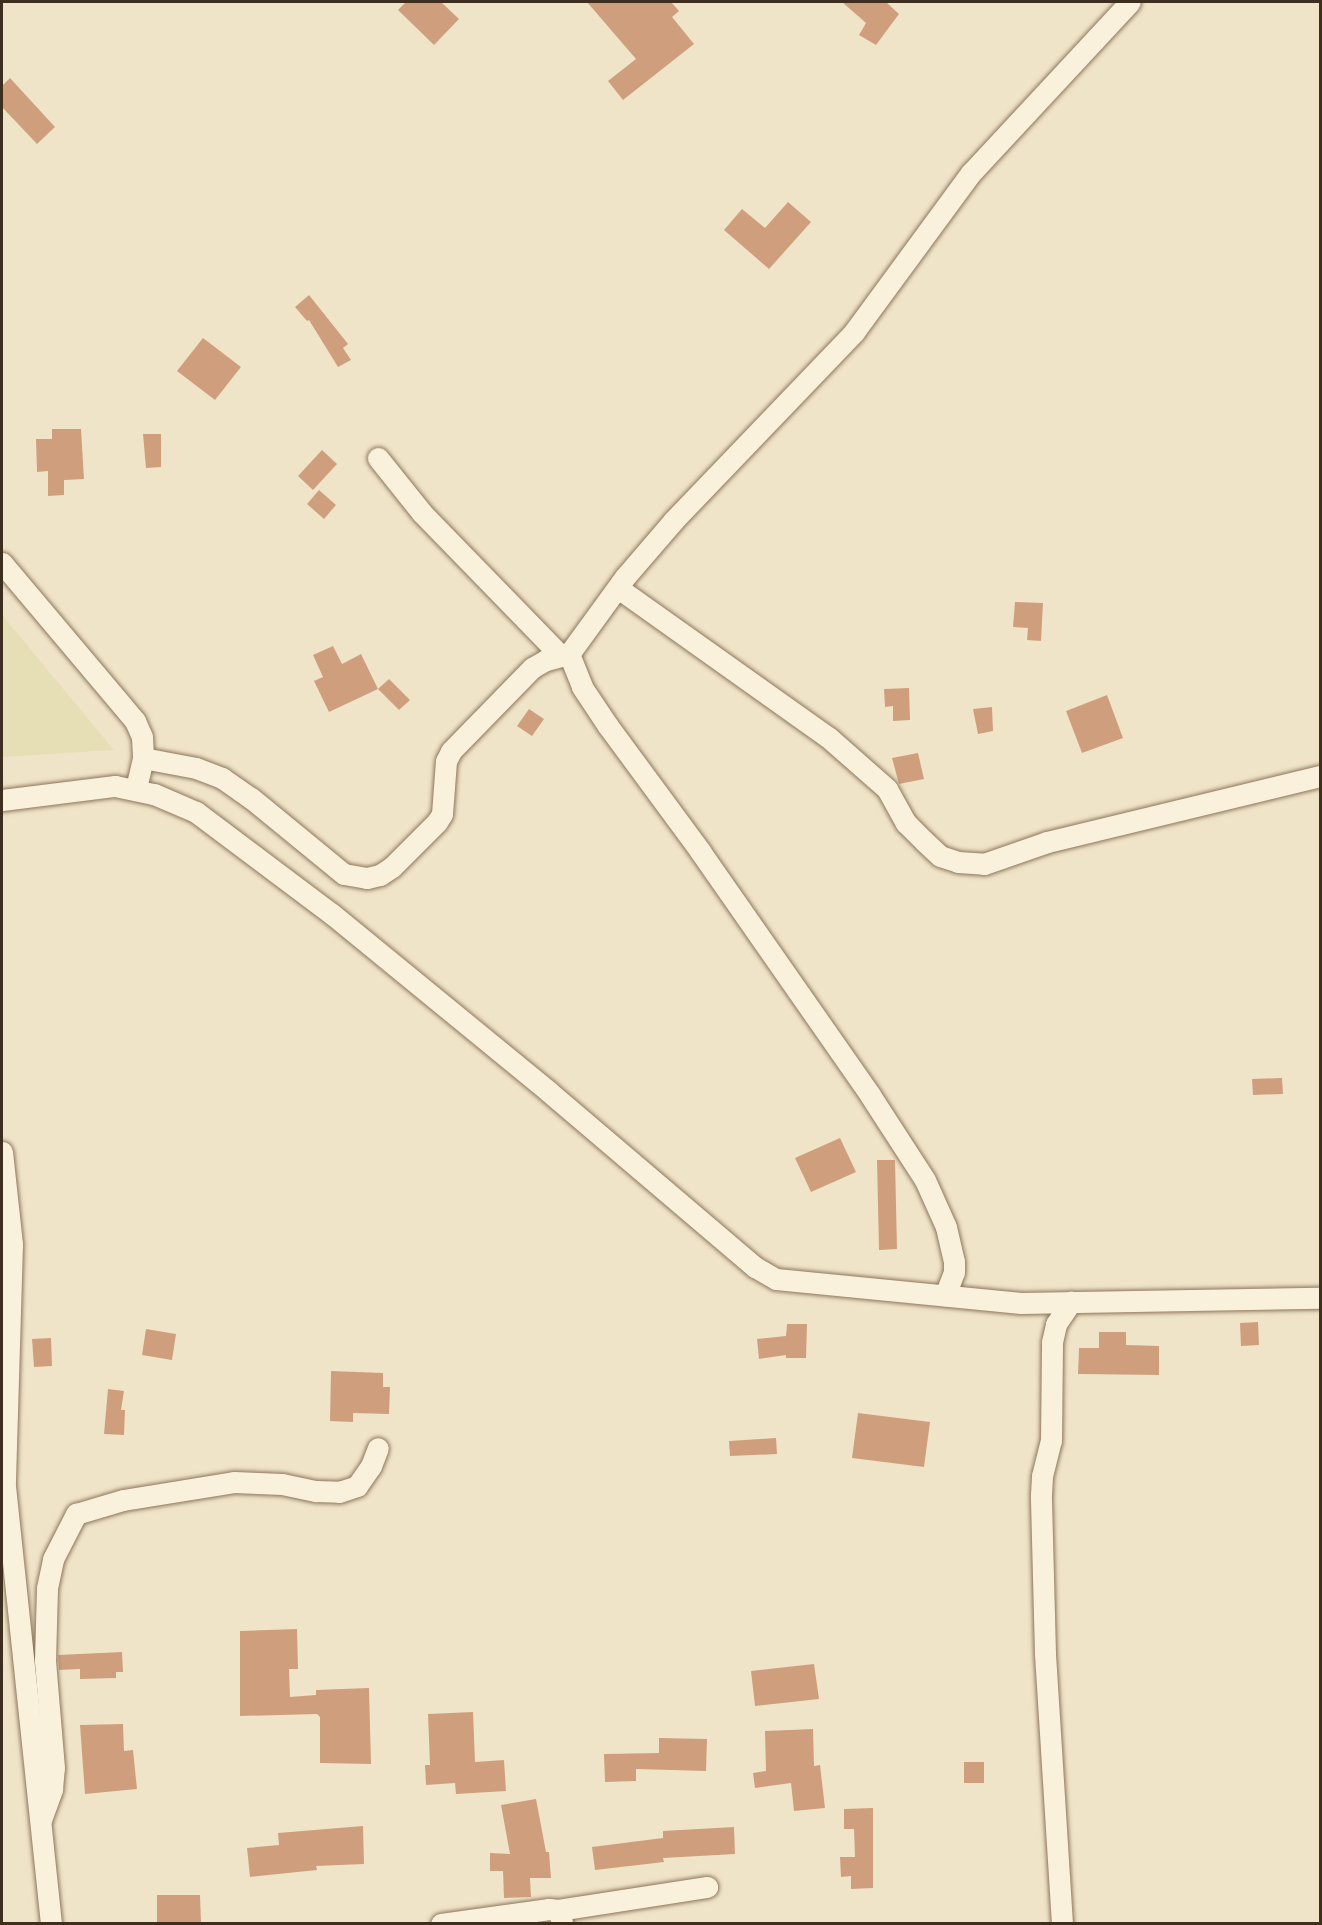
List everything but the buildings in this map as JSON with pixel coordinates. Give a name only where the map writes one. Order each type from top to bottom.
[{"type":"street","points":[[143,758],[196,768],[222,778],[251,798],[344,874],[367,878],[380,875],[437,822],[444,805],[446,761],[451,751],[532,668],[564,655],[674,520],[854,332],[971,173],[1130,2]]},
{"type":"street","points":[[378,458],[422,513],[564,655],[608,726],[713,869],[870,1095],[925,1180],[946,1227],[954,1261],[952,1281],[945,1295]]},
{"type":"street","points":[[2,563],[135,721],[142,737],[143,758],[136,789]]},
{"type":"street","points":[[618,588],[828,737],[887,789],[906,823],[924,841],[940,856],[958,862],[984,864],[1047,842],[1320,776]]},
{"type":"street","points":[[2,800],[89,788],[136,789],[196,812],[332,914],[767,1275],[776,1279],[1020,1303],[1320,1298]]},
{"type":"street","points":[[2,1152],[12,1244],[6,1312],[5,1486],[14,1584],[26,1666],[39,1826],[51,1923]]},
{"type":"street","points":[[1062,1923],[1045,1653],[1041,1495],[1042,1476],[1051,1441],[1052,1342],[1056,1324],[1071,1302]]},
{"type":"street","points":[[39,1826],[52,1789],[54,1768],[45,1660],[47,1588],[52,1559],[76,1514],[123,1500],[234,1482],[282,1484],[316,1491],[339,1492],[357,1486],[371,1466],[378,1448]]},
{"type":"street","points":[[441,1923],[560,1917],[707,1887]]},
{"type":"shaded area","points":[[2,615],[114,750],[2,757]]}]
